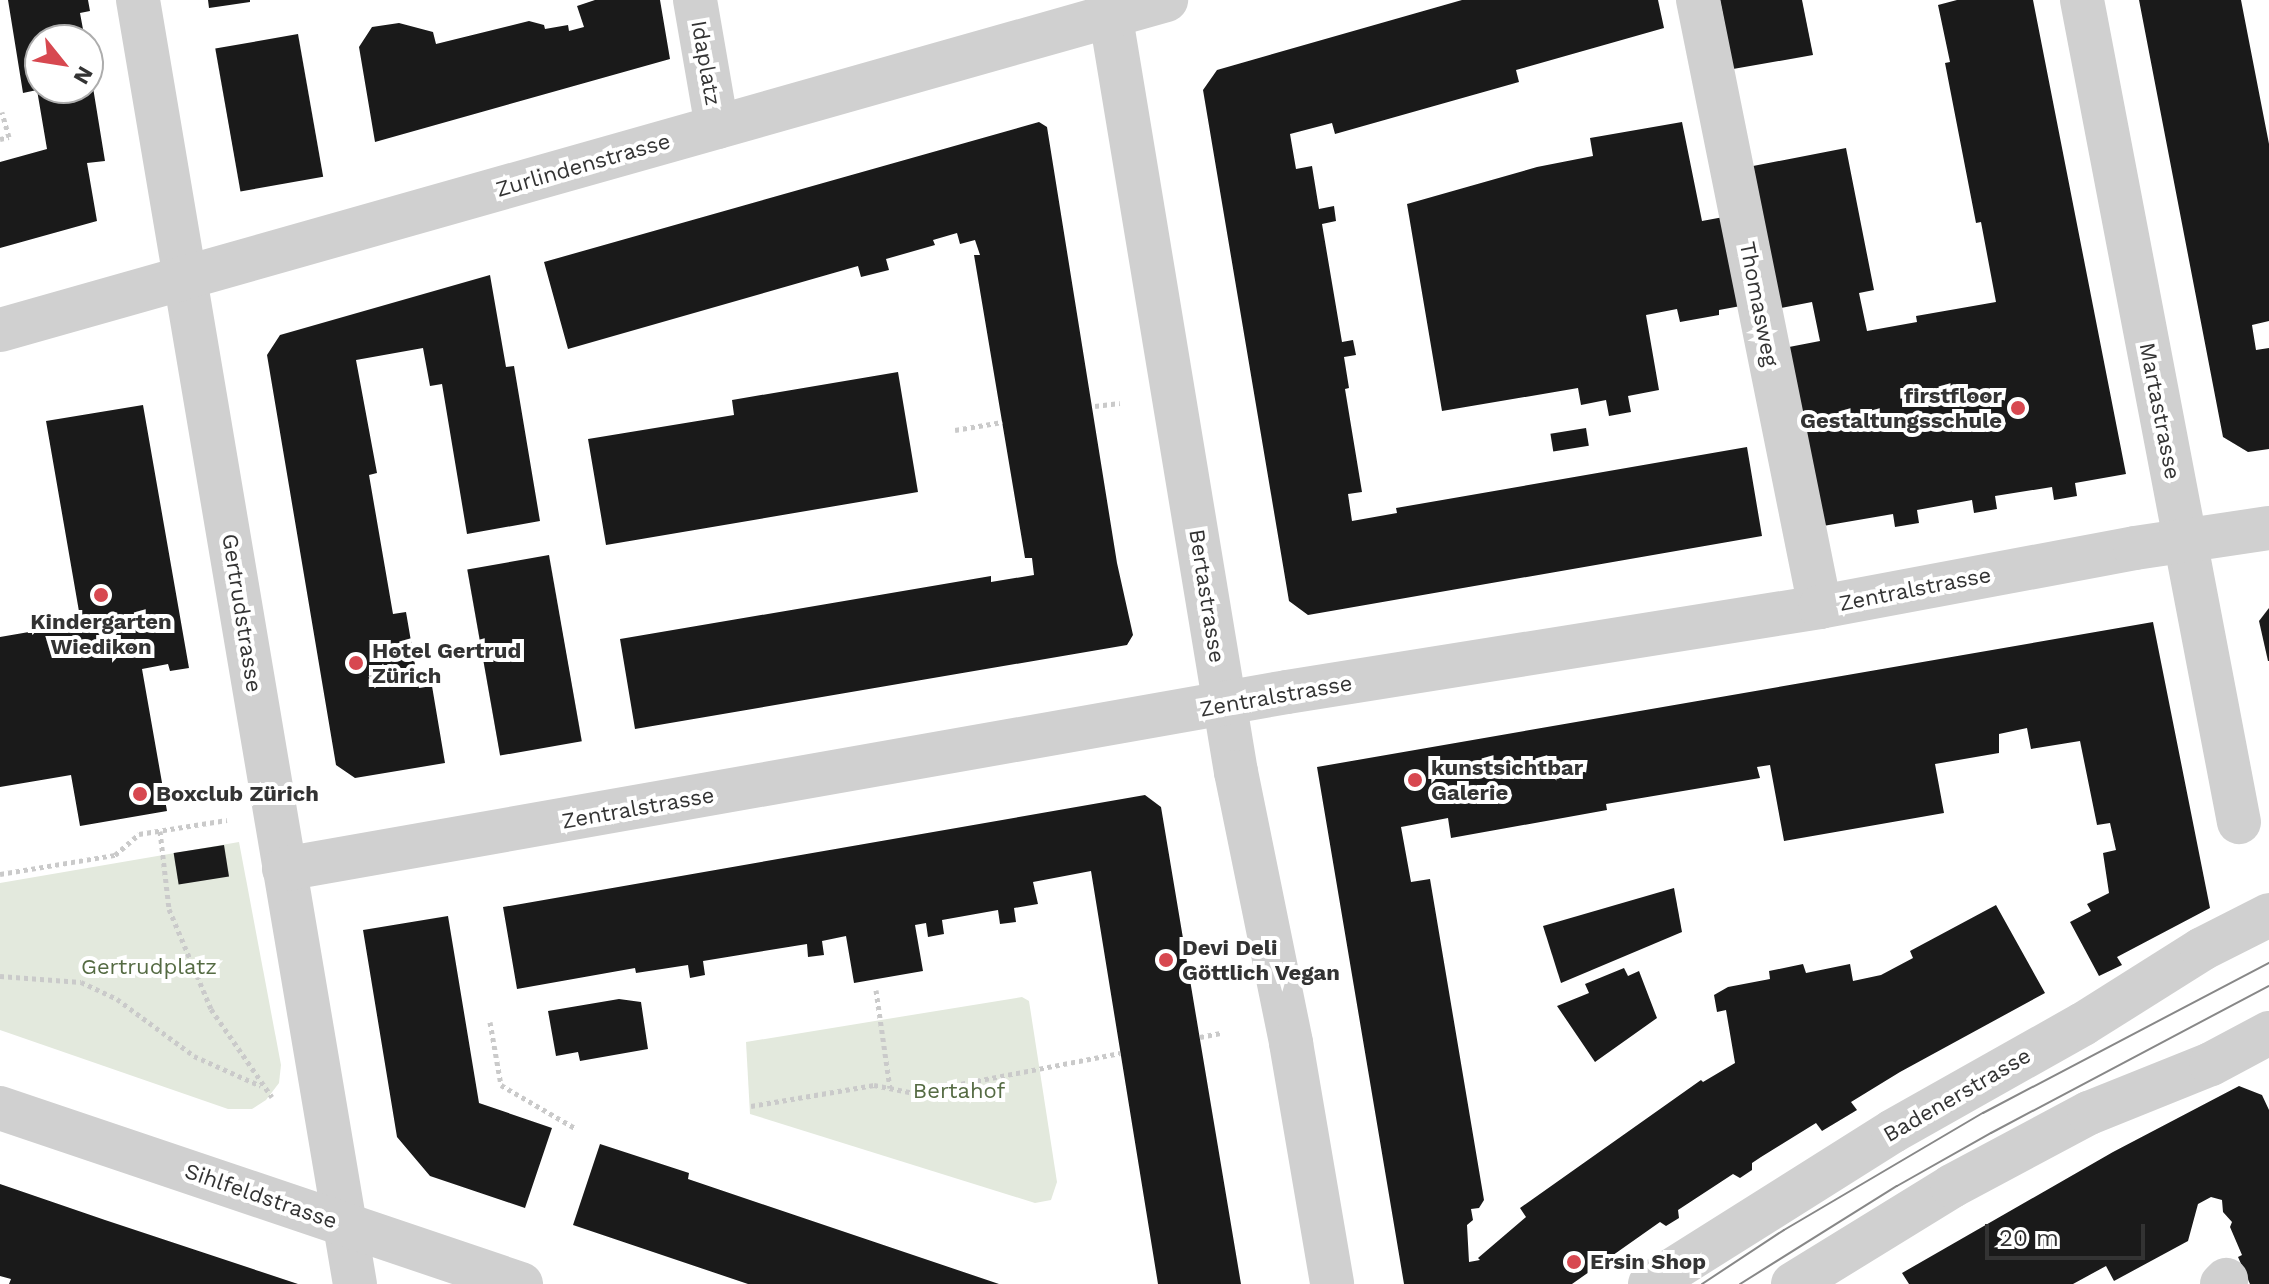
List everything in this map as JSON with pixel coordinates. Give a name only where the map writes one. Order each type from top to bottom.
[{"type":"street","name":"Gertrudstrasse","points":[[138,0],[355,1284]]},
{"type":"street","name":"Idaplatz","points":[[695,0],[717,127]]},
{"type":"street","name":"Zurlindenstrasse","points":[[0,330],[717,127],[1109,9],[1166,0]]},
{"type":"street","name":"Thomasweg","points":[[1698,0],[1820,607]]},
{"type":"street","name":"Martastrasse","points":[[2082,0],[2239,822]]},
{"type":"street","name":"Bertastrasse","points":[[1109,9],[1225,704],[1291,1043],[1332,1284]]},
{"type":"street","name":"Zentralstrasse","points":[[284,869],[1225,704],[1820,607],[2269,528]]},
{"type":"street","name":"Badenerstrasse","points":[[1650,1284],[1893,1131],[2083,1024],[2202,949],[2269,915]]},
{"type":"street","points":[[1793,1284],[1952,1186],[2034,1142],[2089,1113],[2211,1064],[2269,1033]]},
{"type":"street","name":"Sihlfeldstrasse","points":[[0,1108],[521,1284]]},
{"type":"path","points":[[0,139],[9,137],[2,112]]},
{"type":"path","points":[[1095,406],[1120,403]]},
{"type":"path","points":[[955,430],[1002,422]]},
{"type":"path","points":[[0,874],[115,855],[139,834],[230,819]]},
{"type":"path","points":[[160,831],[169,909],[211,1009],[262,1087],[278,1104]]},
{"type":"path","points":[[0,976],[81,982],[117,999],[194,1056],[262,1087]]},
{"type":"path","points":[[876,990],[890,1088]]},
{"type":"path","points":[[490,1022],[501,1085],[575,1128]]},
{"type":"path","points":[[1200,1037],[1221,1033]]},
{"type":"path","points":[[751,1106],[874,1085],[914,1093],[1120,1053]]},
{"type":"green space","name":"Gertrudplatz","points":[[239,842],[281,1065],[279,1083],[266,1100],[252,1109],[228,1109],[0,1030],[0,883]]},
{"type":"green space","name":"Bertahof","points":[[1022,997],[1029,1001],[1057,1182],[1051,1200],[1035,1203],[750,1114],[746,1042]]},
{"type":"building","points":[[8,0],[88,0],[90,11],[80,13],[82,24],[24,24],[23,93]]},
{"type":"building","points":[[208,0],[250,0],[250,2],[209,8]]},
{"type":"building","points":[[595,0],[660,0],[670,59],[375,142],[359,47],[372,27],[399,23],[433,32],[436,44],[529,21],[544,25],[545,29],[568,25],[569,31],[584,27],[577,6]]},
{"type":"building","points":[[1462,0],[1658,0],[1664,28],[1516,70],[1519,82],[1335,134],[1332,123],[1290,134],[1296,169],[1312,166],[1319,209],[1334,206],[1336,221],[1322,224],[1342,342],[1353,340],[1356,355],[1344,357],[1349,388],[1345,389],[1362,492],[1348,494],[1352,521],[1397,513],[1396,508],[1747,447],[1762,536],[1308,615],[1289,601],[1203,90],[1217,70]]},
{"type":"building","points":[[1720,0],[1802,0],[1813,55],[1733,69]]},
{"type":"building","points":[[1957,0],[2033,0],[2126,474],[2075,483],[2077,496],[2054,500],[2052,487],[1995,496],[1997,509],[1974,513],[1972,500],[1917,510],[1919,523],[1895,527],[1893,514],[1823,526],[1789,347],[1820,341],[1812,302],[1781,308],[1753,166],[1846,148],[1874,290],[1859,293],[1867,331],[1917,322],[1916,316],[1996,302],[1981,222],[1976,223],[1945,63],[1950,62],[1938,5]]},
{"type":"building","points":[[2139,0],[2241,0],[2269,144],[2269,321],[2252,325],[2256,350],[2269,348],[2269,449],[2248,452],[2223,437]]},
{"type":"building","points":[[298,34],[323,177],[240,191],[215,49]]},
{"type":"building","points":[[39,104],[96,104],[105,161],[87,163],[97,221],[0,248],[0,162],[47,149]]},
{"type":"building","points":[[1039,122],[1047,127],[1117,563],[1133,635],[1127,645],[635,729],[620,639],[991,576],[991,582],[1034,575],[1032,558],[1025,558],[974,255],[980,255],[975,240],[960,244],[957,233],[933,240],[935,245],[886,259],[889,270],[861,277],[858,266],[568,349],[544,262]]},
{"type":"building","points":[[1682,122],[1702,221],[1729,216],[1746,305],[1719,310],[1719,315],[1680,322],[1677,309],[1646,315],[1659,390],[1628,396],[1631,412],[1609,416],[1606,400],[1581,405],[1578,388],[1442,411],[1407,204],[1537,167],[1593,156],[1590,138]]},
{"type":"building","points":[[490,275],[506,367],[514,366],[540,521],[467,534],[442,384],[430,386],[423,348],[356,360],[377,473],[369,475],[393,614],[406,612],[419,688],[432,686],[445,763],[355,778],[336,765],[267,355],[280,335]]},
{"type":"building","points":[[898,372],[918,492],[606,545],[588,439],[734,415],[732,400]]},
{"type":"building","points":[[143,405],[189,668],[170,671],[168,664],[142,669],[167,811],[80,826],[71,775],[0,787],[0,637],[81,623],[46,421]]},
{"type":"building","points":[[1586,428],[1589,446],[1553,451],[1550,434]]},
{"type":"building","points":[[549,555],[582,741],[500,756],[467,569]]},
{"type":"building","points":[[2269,608],[2269,661],[2268,661],[2259,621]]},
{"type":"building","points":[[2153,622],[2210,908],[2117,957],[2122,965],[2099,976],[2070,922],[2091,911],[2087,904],[2109,893],[2103,853],[2116,850],[2110,823],[2097,825],[2080,741],[2031,749],[2027,728],[1999,734],[1999,753],[1935,764],[1944,813],[1784,841],[1770,765],[1757,767],[1760,778],[1606,804],[1607,810],[1451,838],[1448,818],[1401,827],[1411,882],[1430,879],[1484,1200],[1479,1208],[1471,1209],[1473,1220],[1467,1225],[1469,1262],[1480,1260],[1478,1258],[1526,1217],[1520,1208],[1701,1080],[1703,1082],[1735,1063],[1726,1010],[1717,1012],[1714,995],[1728,987],[1770,979],[1769,971],[1803,964],[1806,973],[1850,964],[1853,981],[1881,975],[1913,958],[1910,951],[1996,905],[2045,993],[1851,1102],[1857,1110],[1822,1131],[1816,1123],[1752,1163],[1752,1170],[1740,1178],[1733,1174],[1678,1210],[1679,1218],[1666,1226],[1660,1222],[1572,1284],[1404,1284],[1317,767]]},
{"type":"building","points":[[1145,795],[1161,807],[1241,1284],[1158,1284],[1091,871],[1033,882],[1038,904],[1014,908],[1016,922],[1000,924],[998,910],[942,920],[944,934],[928,937],[926,923],[915,925],[923,971],[854,983],[846,936],[822,941],[824,955],[808,957],[807,944],[703,961],[705,975],[690,978],[688,965],[636,973],[635,968],[517,989],[503,907]]},
{"type":"building","points":[[224,845],[229,877],[179,885],[174,853]]},
{"type":"building","points":[[1674,888],[1682,932],[1561,983],[1543,926]]},
{"type":"building","points":[[448,916],[479,1103],[552,1128],[525,1208],[430,1176],[397,1137],[363,930]]},
{"type":"building","points":[[1624,968],[1628,976],[1639,971],[1657,1018],[1595,1062],[1557,1006],[1589,993],[1585,984]]},
{"type":"building","points":[[619,999],[641,1002],[648,1049],[580,1061],[578,1052],[556,1056],[548,1011]]},
{"type":"building","points":[[2239,1086],[2262,1095],[2269,1110],[2269,1284],[2250,1284],[2238,1257],[2242,1255],[2230,1227],[2232,1222],[2223,1212],[2222,1200],[2211,1197],[2198,1204],[2188,1241],[2114,1281],[2106,1266],[2073,1284],[1909,1284],[1902,1273],[2113,1152]]},
{"type":"building","points":[[600,1144],[689,1173],[688,1179],[999,1284],[748,1284],[573,1225]]},
{"type":"building","points":[[0,1184],[298,1284],[9,1284],[11,1279],[0,1276]]},
{"type":"tram line","points":[[1702,1284],[1784,1230],[1983,1113],[2269,963]]},
{"type":"tram line","points":[[1740,1284],[1897,1186],[1991,1133],[2269,986]]},
{"type":"place","name":"firstfloor Gestaltungsschule","points":[[2018,408]]},
{"type":"place","name":"Kindergarten Wiedikon","points":[[101,595]]},
{"type":"place","name":"Hotel Gertrud Zürich","points":[[356,663]]},
{"type":"place","name":"kunstsichtbar Galerie","points":[[1415,780]]},
{"type":"place","name":"Boxclub Zürich","points":[[140,794]]},
{"type":"place","name":"Devi Deli Göttlich Vegan","points":[[1166,960]]},
{"type":"place","name":"Ersin Shop","points":[[1574,1262]]}]
